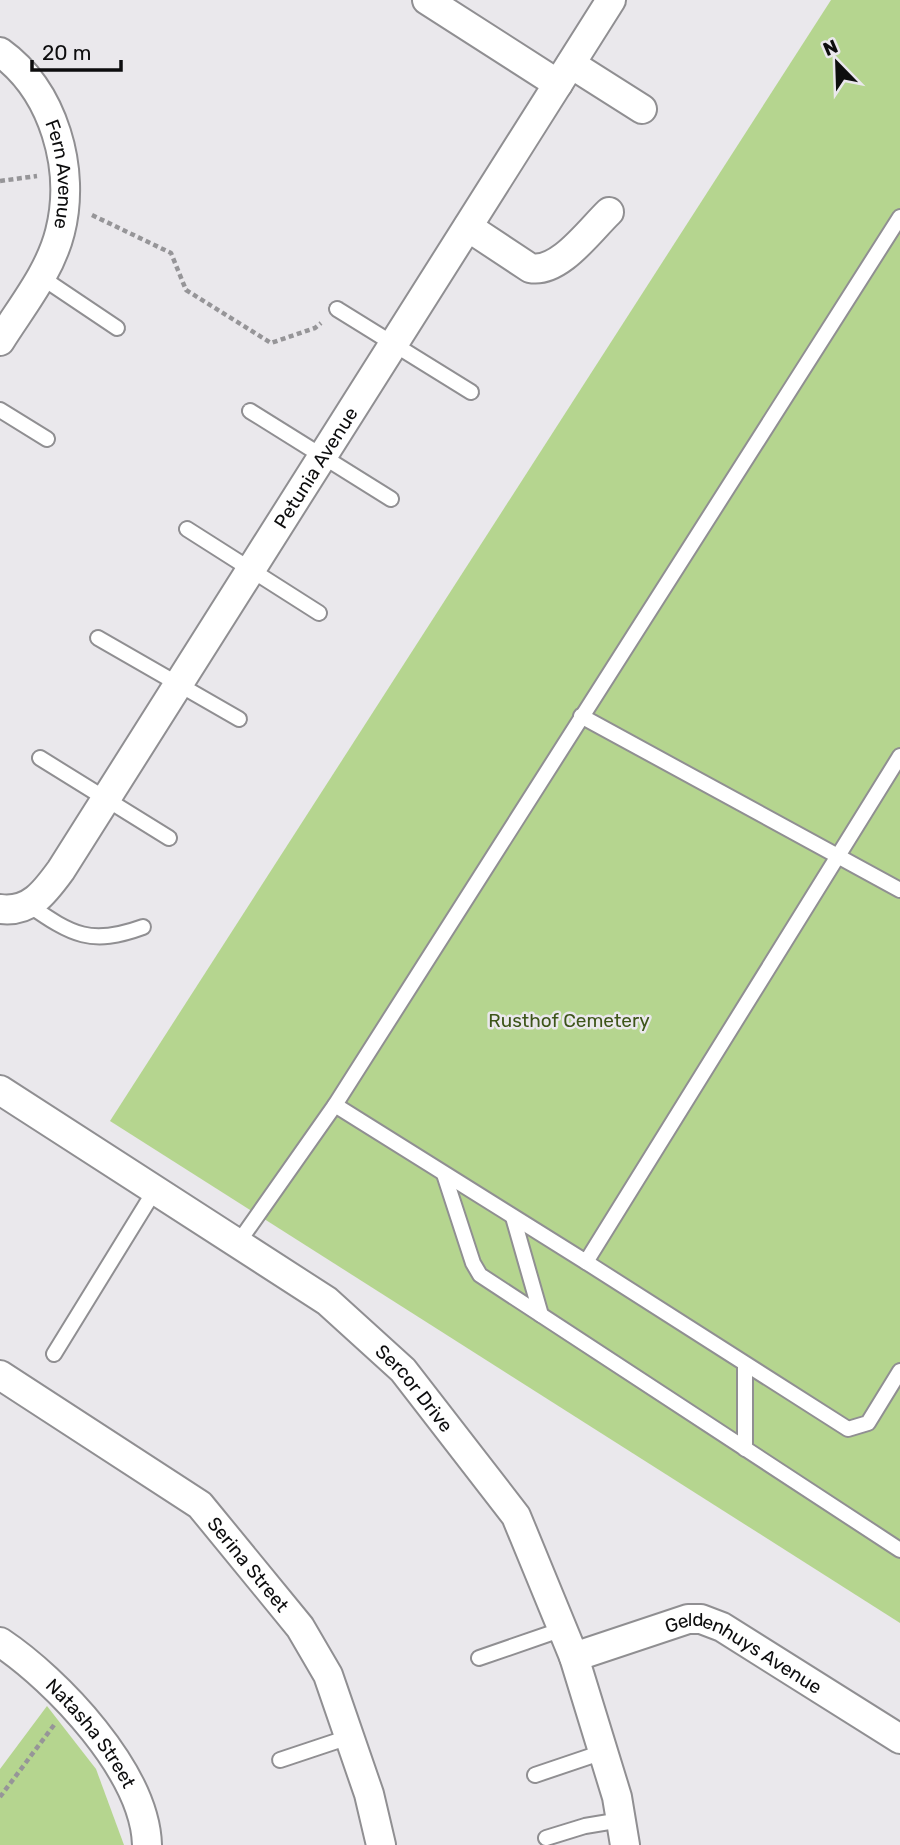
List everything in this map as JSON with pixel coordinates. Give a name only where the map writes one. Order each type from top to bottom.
[{"type":"street","points":[[427,0],[564,74],[642,109]]},
{"type":"street","name":"Petunia Avenue","points":[[10,912],[46,891],[611,0]]},
{"type":"street","name":"Fern Avenue","points":[[0,52],[22,70],[48,110],[64,172],[60,232],[41,277],[0,341]]},
{"type":"street","points":[[468,227],[530,268],[538,270],[559,260],[609,212]]},
{"type":"street","name":"Sercor Drive","points":[[0,1090],[327,1301],[403,1370],[516,1516],[574,1657],[603,1752],[623,1833]]},
{"type":"street","name":"Serina Street","points":[[0,1375],[200,1505],[300,1627],[328,1675],[369,1794],[381,1845]]},
{"type":"street","name":"Geldenhuys Avenue","points":[[574,1657],[676,1623],[701,1619],[722,1627],[900,1739]]},
{"type":"street","name":"Natasha Street","points":[[0,1643],[72,1703],[107,1746],[134,1796],[147,1845]]},
{"type":"lane","points":[[238,1243],[334,1105],[900,217]]},
{"type":"lane","points":[[41,277],[117,328]]},
{"type":"lane","points":[[337,309],[471,392]]},
{"type":"lane","points":[[0,410],[47,439]]},
{"type":"lane","points":[[250,411],[391,499]]},
{"type":"lane","points":[[187,530],[319,613]]},
{"type":"lane","points":[[98,638],[239,719]]},
{"type":"lane","points":[[581,716],[900,890]]},
{"type":"lane","points":[[586,1262],[900,757]]},
{"type":"lane","points":[[40,758],[169,838]]},
{"type":"lane","points":[[10,912],[83,936],[102,939],[143,927]]},
{"type":"lane","points":[[334,1105],[848,1429],[868,1423],[900,1371]]},
{"type":"lane","points":[[444,1174],[475,1269],[900,1550]]},
{"type":"lane","points":[[54,1353],[155,1190]]},
{"type":"lane","points":[[513,1217],[541,1315]]},
{"type":"lane","points":[[745,1448],[746,1365]]},
{"type":"lane","points":[[479,1658],[563,1629]]},
{"type":"lane","points":[[280,1760],[349,1737]]},
{"type":"lane","points":[[535,1775],[603,1752]]},
{"type":"lane","points":[[546,1838],[585,1826],[623,1833]]},
{"type":"path","points":[[0,181],[64,172]]},
{"type":"path","points":[[64,201],[171,253],[186,290],[271,343],[315,328],[337,309]]},
{"type":"path","points":[[0,1797],[72,1703]]},
{"type":"green space","name":"Rusthof Cemetery","points":[[831,0],[900,0],[900,1623],[110,1121]]},
{"type":"green space","points":[[47,1706],[96,1769],[124,1845],[0,1845],[0,1769]]}]
